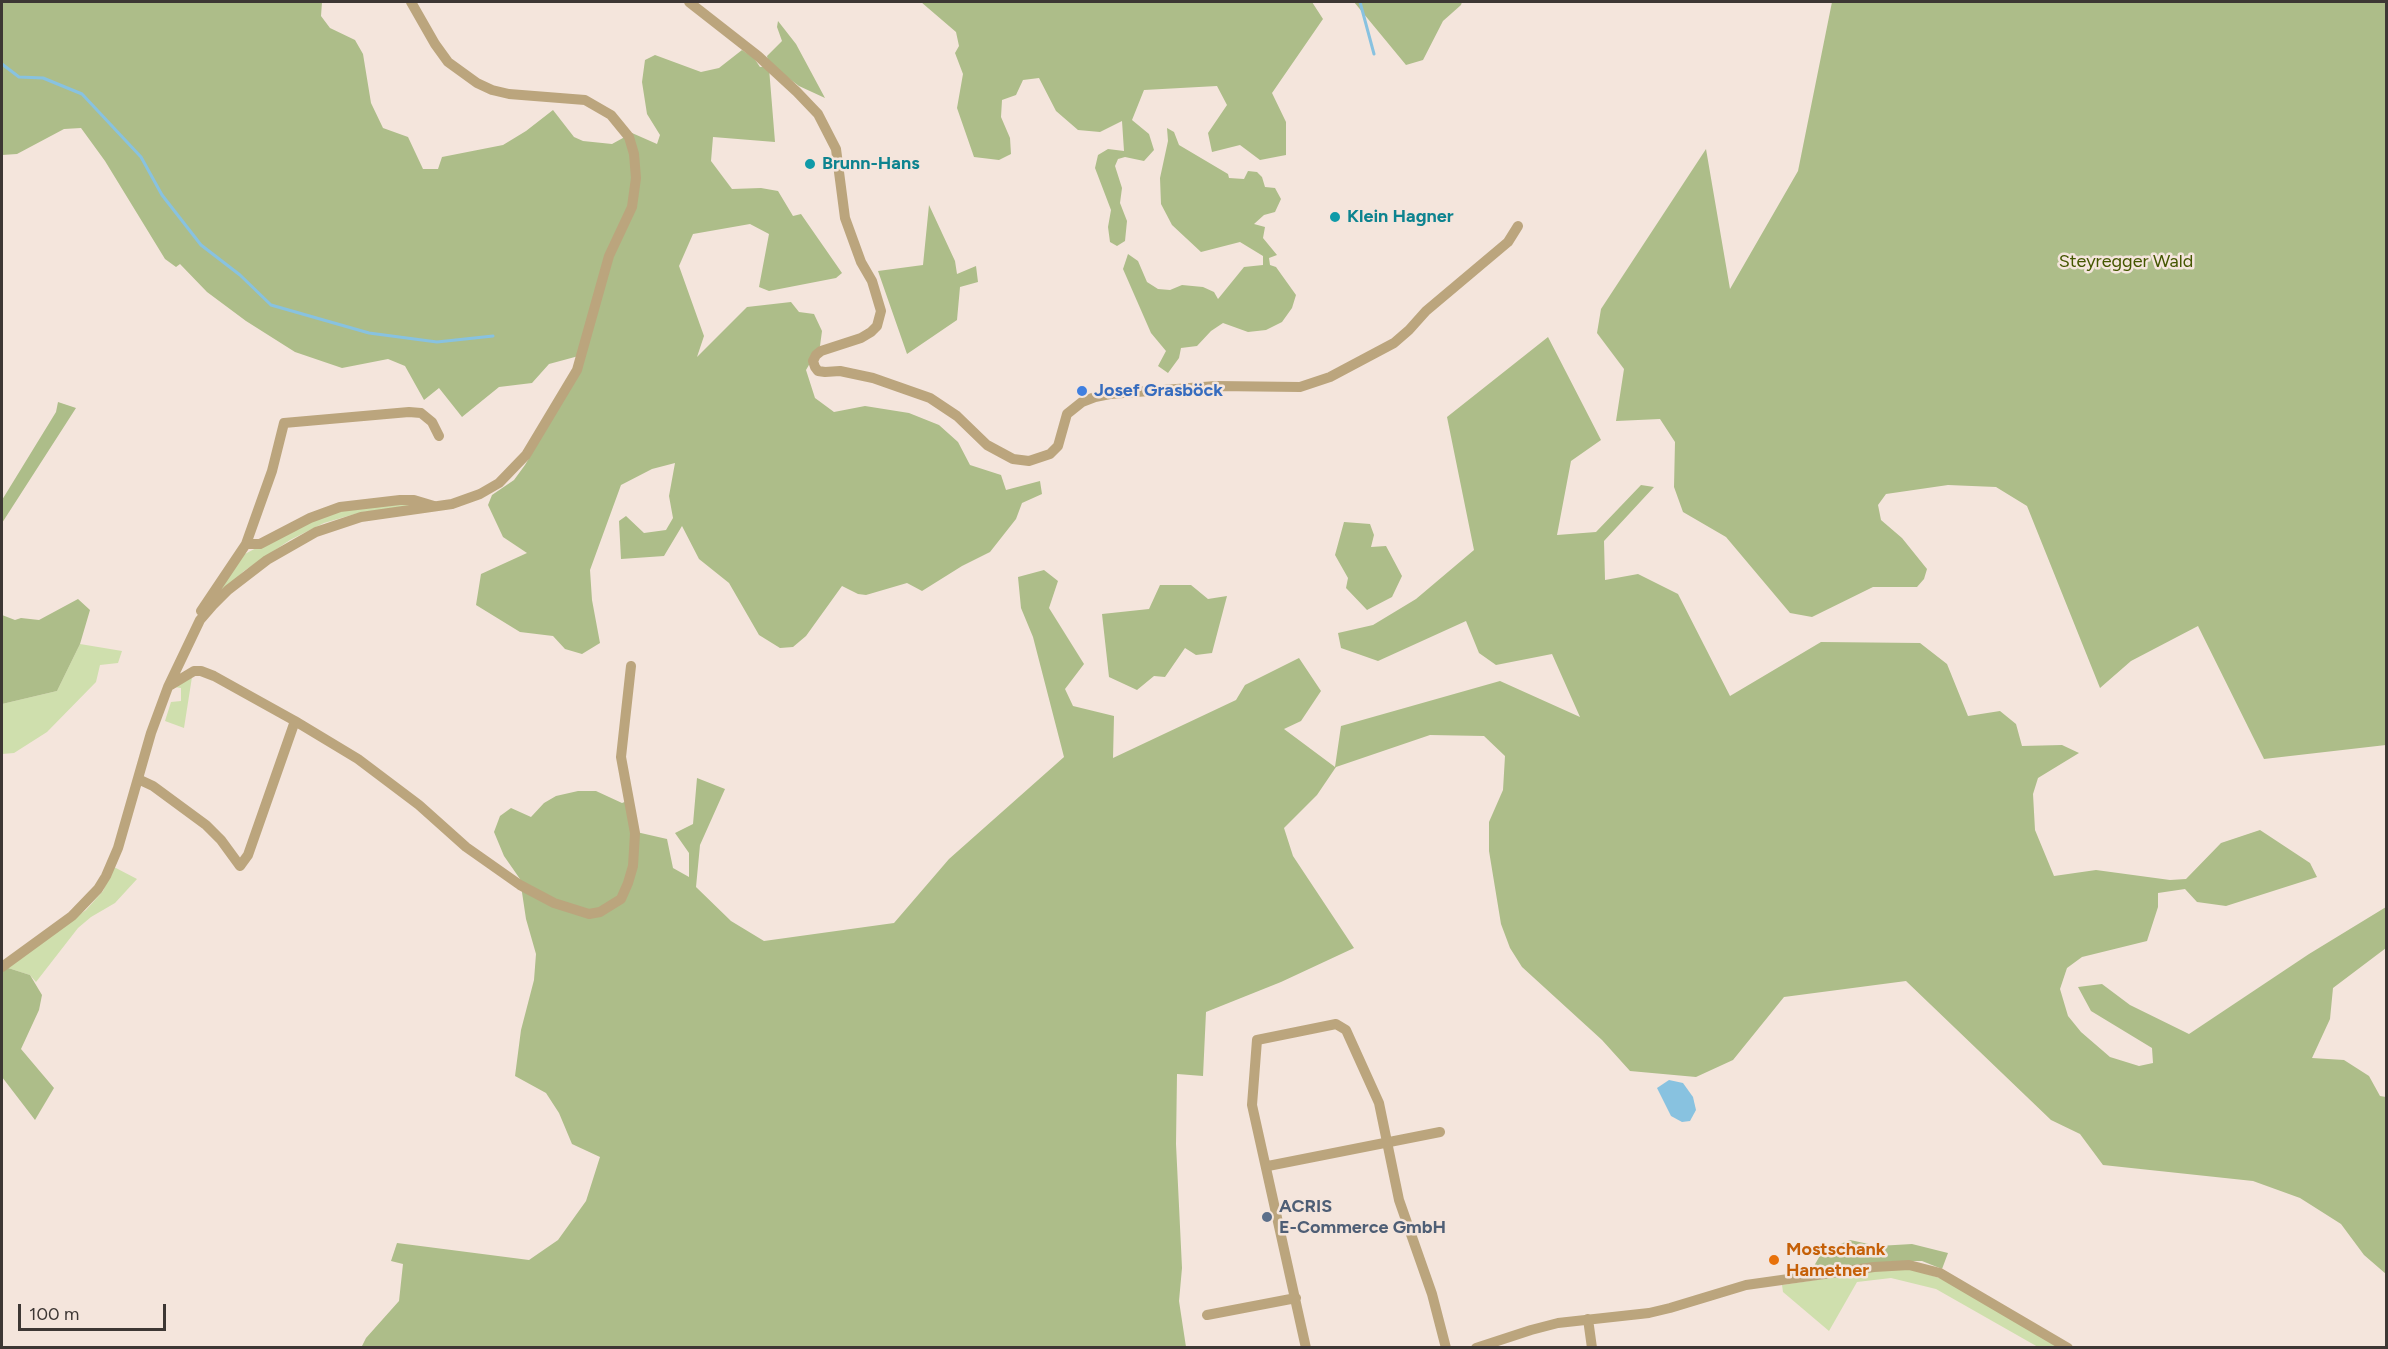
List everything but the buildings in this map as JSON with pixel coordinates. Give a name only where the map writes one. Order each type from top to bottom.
[{"type":"street","points":[[200,620],[228,590],[246,575],[316,532],[361,517],[437,507],[480,494],[499,483],[526,455],[568,388],[584,348],[609,256],[632,207],[636,178],[634,154],[629,137],[611,115],[585,100],[510,94],[492,90],[477,83],[448,62],[411,2]]},
{"type":"street","points":[[688,2],[758,56],[797,92],[818,114],[836,149],[845,218],[861,262],[872,281],[881,311],[877,327],[861,338],[821,351],[813,361],[815,367],[818,371],[840,371],[873,378],[930,398],[957,416],[987,446],[1012,459],[1029,461],[1050,454],[1058,446],[1067,414],[1082,402],[1110,394],[1216,386],[1300,387],[1330,377],[1377,353],[1401,337],[1426,311],[1508,242],[1518,226]]},
{"type":"street","points":[[2,967],[72,916],[98,890],[115,857],[168,687],[200,620],[202,609],[246,544],[272,471],[284,423],[409,412],[427,416],[439,436]]},
{"type":"street","points":[[246,544],[260,544],[310,518],[340,507],[369,502],[414,500],[437,507]]},
{"type":"street","points":[[168,687],[187,674],[201,671],[295,721],[387,780],[466,847],[520,885],[554,903],[589,914],[600,912],[621,899],[633,866],[635,833],[621,758],[631,666]]},
{"type":"street","points":[[138,779],[153,786],[206,825],[221,840],[240,866],[248,855],[295,721]]},
{"type":"street","points":[[1306,1347],[1252,1101],[1257,1040],[1336,1024],[1346,1030],[1380,1102],[1399,1200],[1432,1294],[1446,1347]]},
{"type":"street","points":[[1268,1166],[1440,1132]]},
{"type":"street","points":[[1476,1347],[1531,1330],[1588,1319],[1660,1311],[1767,1282],[1874,1266],[1909,1265],[1940,1273],[2068,1347]]},
{"type":"street","points":[[1207,1315],[1296,1298]]},
{"type":"street","points":[[1588,1319],[1592,1347]]},
{"type":"green space","points":[[2,2],[322,2],[321,16],[330,28],[355,40],[363,54],[371,103],[383,128],[408,137],[423,169],[438,169],[442,157],[503,145],[553,110],[574,137],[583,141],[612,144],[632,133],[657,144],[660,135],[647,114],[642,82],[645,60],[655,55],[701,72],[719,68],[742,50],[754,58],[760,67],[769,66],[767,56],[782,41],[777,27],[778,21],[796,44],[825,98],[799,86],[771,65],[769,68],[775,142],[713,137],[711,161],[732,189],[761,188],[778,191],[793,216],[801,214],[842,273],[836,278],[769,291],[759,287],[769,234],[750,224],[693,234],[679,266],[704,336],[697,357],[747,307],[791,302],[799,312],[814,314],[822,331],[820,346],[806,370],[815,398],[834,412],[865,406],[909,413],[939,425],[958,442],[970,465],[1001,475],[1006,490],[1040,481],[1042,494],[1022,503],[1016,519],[990,552],[922,591],[907,583],[866,595],[858,594],[842,586],[806,636],[793,647],[780,648],[759,635],[729,583],[699,559],[682,526],[664,556],[621,559],[619,521],[626,516],[644,533],[666,530],[673,518],[669,496],[675,463],[652,469],[621,485],[590,570],[592,600],[600,643],[582,654],[565,649],[553,636],[520,632],[476,605],[481,574],[527,553],[503,537],[488,505],[492,495],[514,480],[525,465],[577,377],[586,354],[549,364],[532,383],[499,387],[462,417],[439,388],[424,400],[405,366],[388,359],[342,368],[295,352],[246,321],[207,292],[180,264],[176,267],[165,259],[105,161],[81,128],[64,129],[17,154],[2,155]]},
{"type":"green space","points":[[921,2],[1312,2],[1323,19],[1272,93],[1286,122],[1286,155],[1260,160],[1240,145],[1212,152],[1208,133],[1227,105],[1217,86],[1144,90],[1132,120],[1149,134],[1154,150],[1144,161],[1125,157],[1118,159],[1115,166],[1122,188],[1120,203],[1127,221],[1125,241],[1117,246],[1110,242],[1108,227],[1111,210],[1095,168],[1098,155],[1108,149],[1124,151],[1122,121],[1100,132],[1078,130],[1056,111],[1039,78],[1023,80],[1016,95],[1002,100],[1001,117],[1010,138],[1011,154],[999,160],[974,157],[957,108],[963,74],[955,53],[959,46],[956,32]]},
{"type":"green space","points":[[1354,2],[1462,2],[1443,21],[1423,60],[1406,65]]},
{"type":"green space","name":"Steyregger Wald","points":[[1832,2],[2386,2],[2386,745],[2264,759],[2198,626],[2131,661],[2100,688],[2027,506],[1996,487],[1948,485],[1886,494],[1878,505],[1881,520],[1902,538],[1927,569],[1924,579],[1917,587],[1873,587],[1812,617],[1790,613],[1726,537],[1683,512],[1674,487],[1675,442],[1660,419],[1616,421],[1624,369],[1597,333],[1601,309],[1706,149],[1730,289],[1798,171]]},
{"type":"green space","points":[[1167,128],[1174,132],[1179,145],[1228,174],[1229,178],[1244,179],[1248,171],[1257,172],[1262,177],[1265,187],[1275,188],[1281,199],[1275,212],[1264,215],[1254,224],[1265,227],[1263,238],[1277,255],[1269,258],[1270,265],[1276,267],[1296,295],[1292,308],[1282,322],[1266,330],[1248,332],[1223,323],[1211,331],[1197,346],[1181,348],[1179,358],[1168,373],[1158,366],[1166,351],[1151,333],[1123,269],[1128,254],[1138,261],[1147,282],[1158,289],[1170,290],[1182,285],[1203,287],[1214,292],[1218,299],[1244,267],[1263,265],[1263,256],[1240,242],[1201,252],[1172,225],[1161,204],[1160,178],[1168,141]]},
{"type":"green space","points":[[929,205],[955,261],[957,274],[976,266],[978,282],[960,287],[957,320],[907,354],[878,271],[923,265]]},
{"type":"green space","points":[[1548,337],[1601,440],[1571,461],[1557,535],[1596,532],[1641,485],[1654,487],[1604,541],[1605,580],[1638,574],[1678,594],[1730,696],[1821,642],[1920,643],[1947,664],[1968,716],[2000,711],[2016,724],[2022,746],[2062,745],[2079,753],[2038,778],[2033,794],[2035,830],[2054,876],[2096,870],[2170,880],[2186,879],[2221,843],[2260,830],[2310,863],[2317,877],[2226,906],[2197,902],[2185,889],[2158,893],[2158,907],[2147,941],[2082,957],[2067,968],[2060,989],[2068,1016],[2081,1032],[2110,1057],[2139,1066],[2153,1063],[2152,1048],[2091,1011],[2078,987],[2102,984],[2130,1005],[2189,1034],[2309,954],[2386,907],[2386,948],[2333,988],[2330,1019],[2312,1058],[2344,1060],[2369,1076],[2380,1096],[2386,1097],[2386,1274],[2364,1255],[2341,1224],[2300,1198],[2253,1181],[2103,1165],[2080,1134],[2051,1120],[1906,981],[1784,997],[1733,1060],[1696,1077],[1630,1071],[1602,1040],[1522,967],[1510,948],[1501,924],[1489,851],[1489,822],[1503,790],[1505,756],[1484,736],[1430,735],[1336,767],[1317,795],[1284,828],[1293,856],[1354,948],[1281,982],[1206,1012],[1203,1076],[1177,1074],[1176,1144],[1182,1268],[1179,1301],[1186,1347],[361,1348],[366,1338],[399,1301],[403,1264],[391,1261],[397,1243],[529,1260],[558,1240],[586,1201],[600,1157],[572,1144],[559,1113],[546,1093],[515,1076],[521,1030],[534,980],[536,954],[526,919],[520,879],[504,856],[494,832],[500,816],[511,808],[531,817],[544,803],[556,796],[578,791],[596,791],[622,803],[627,801],[632,831],[667,839],[673,868],[689,877],[689,853],[675,833],[693,824],[697,778],[725,789],[700,845],[696,887],[731,921],[764,941],[894,923],[949,859],[1064,757],[1033,637],[1021,608],[1018,577],[1044,570],[1058,581],[1049,608],[1084,664],[1065,689],[1073,706],[1114,716],[1113,758],[1236,700],[1245,685],[1299,658],[1321,691],[1301,721],[1284,729],[1335,767],[1341,726],[1500,681],[1580,717],[1552,654],[1496,665],[1479,653],[1466,621],[1378,661],[1341,648],[1338,633],[1373,625],[1416,599],[1474,550],[1447,417]]},
{"type":"green space","points":[[58,402],[76,408],[2,523],[2,500],[56,412]]},
{"type":"green space","points":[[371,504],[428,505],[362,512],[324,523],[290,540],[244,571],[205,608],[243,555],[313,518]]},
{"type":"green space","points":[[1344,522],[1370,524],[1374,535],[1371,547],[1386,546],[1402,576],[1392,597],[1367,610],[1346,588],[1348,578],[1335,555]]},
{"type":"green space","points":[[1160,585],[1191,585],[1208,599],[1227,596],[1212,653],[1196,655],[1185,648],[1165,677],[1154,676],[1137,690],[1109,677],[1102,614],[1149,609]]},
{"type":"green space","points":[[78,599],[90,610],[80,644],[57,691],[2,704],[2,615],[15,620],[21,618],[39,620]]},
{"type":"green space","points":[[80,644],[122,651],[118,663],[100,665],[96,682],[47,732],[14,753],[2,754],[2,704],[57,691]]},
{"type":"green space","points":[[192,677],[184,728],[165,721],[171,702],[181,701],[181,688],[174,687]]},
{"type":"green space","points":[[114,867],[137,879],[115,903],[91,917],[78,928],[36,982],[30,975],[5,967],[86,910],[103,891]]},
{"type":"green space","points":[[5,967],[30,975],[42,995],[39,1010],[21,1049],[54,1088],[35,1120],[2,1077],[2,969]]},
{"type":"green space","points":[[1850,1240],[1878,1246],[1912,1244],[1948,1253],[1942,1269],[1922,1261],[1895,1261],[1810,1273],[1822,1252]]},
{"type":"green space","points":[[1904,1267],[1946,1280],[2059,1347],[2038,1347],[1936,1289],[1891,1278],[1857,1282],[1829,1331],[1783,1292],[1782,1285]]},
{"type":"water","points":[[1669,1080],[1683,1083],[1693,1097],[1696,1110],[1690,1121],[1682,1122],[1671,1116],[1657,1088]]},
{"type":"waterway","points":[[1360,2],[1374,54]]},
{"type":"waterway","points":[[2,64],[19,77],[43,78],[82,94],[141,157],[162,195],[201,245],[240,275],[271,305],[369,333],[437,342],[493,336]]},
{"type":"place","name":"Brunn-Hans","points":[[810,164]]},
{"type":"place","name":"Klein Hagner","points":[[1335,217]]},
{"type":"place","name":"Josef Grasböck","points":[[1082,391]]},
{"type":"place","name":"ACRIS E-Commerce GmbH","points":[[1267,1217]]},
{"type":"place","name":"Mostschank Hametner","points":[[1774,1260]]}]
